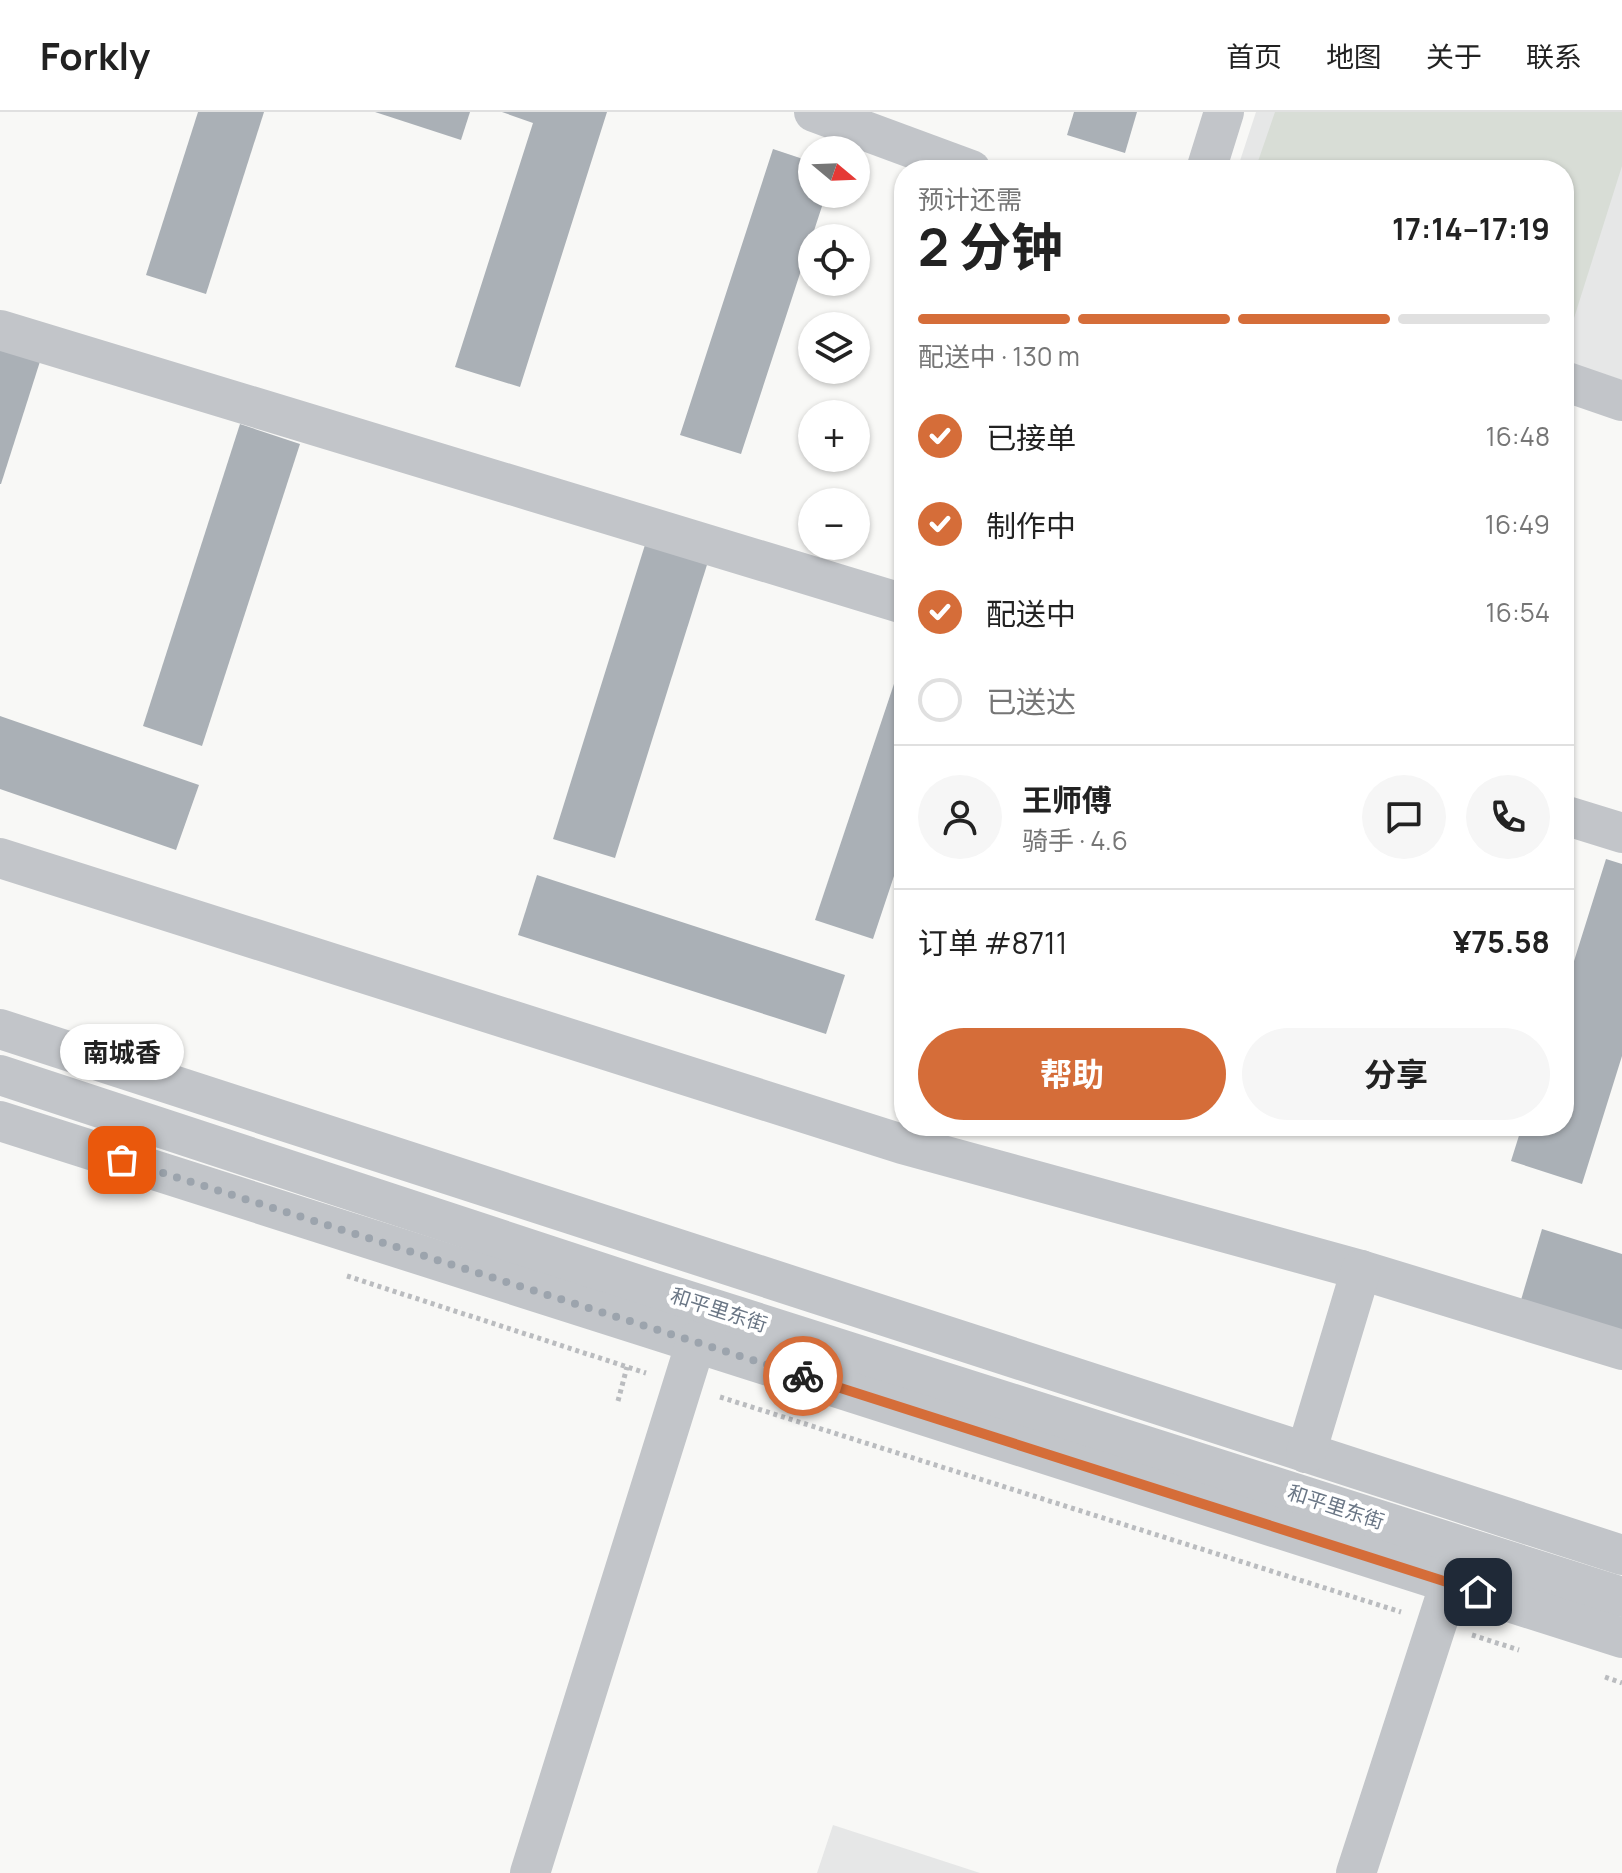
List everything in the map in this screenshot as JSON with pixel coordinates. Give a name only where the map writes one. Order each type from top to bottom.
[{"type":"street","points":[[814,112],[944,160]]},
{"type":"street","points":[[1209,160],[1224,112]]},
{"type":"street","points":[[0,330],[894,601]]},
{"type":"street","points":[[1574,384],[1622,401]]},
{"type":"street","points":[[1574,818],[1622,833]]},
{"type":"street","points":[[0,858],[894,1132]]},
{"type":"street","points":[[0,1029],[1622,1555]]},
{"type":"street","name":"和平里东街","points":[[0,1075],[666,1294],[1622,1597]]},
{"type":"street","name":"和平里东街","points":[[0,1121],[1622,1638]]},
{"type":"street","points":[[908,1136],[1622,1350]]},
{"type":"street","points":[[1306,1453],[1361,1270]]},
{"type":"street","points":[[530,1873],[696,1342]]},
{"type":"street","points":[[1356,1873],[1450,1583]]},
{"type":"path","points":[[344,1275],[1522,1651]]},
{"type":"path","points":[[1594,1674],[1622,1683]]},
{"type":"shaded area","points":[[1256,112],[1622,112],[1622,380],[1574,364],[1574,160],[1240,160]]},
{"type":"shaded area","points":[[1275,112],[1622,112],[1622,166],[1574,318],[1574,160],[1258,160]]},
{"type":"shaded area","points":[[833,1825],[980,1873],[817,1873]]},
{"type":"building","points":[[198,112],[264,112],[206,294],[146,275]]},
{"type":"building","points":[[375,112],[470,112],[461,140]]},
{"type":"building","points":[[502,112],[607,112],[520,387],[455,367],[533,123]]},
{"type":"building","points":[[1074,112],[1137,112],[1125,153],[1067,135]]},
{"type":"building","points":[[773,149],[798,157],[798,208],[821,208],[816,224],[798,224],[798,280],[741,454],[680,435]]},
{"type":"building","points":[[0,338],[43,352],[1,484],[0,484]]},
{"type":"building","points":[[240,424],[300,444],[202,746],[143,726]]},
{"type":"building","points":[[649,532],[711,552],[615,858],[553,839]]},
{"type":"building","points":[[894,684],[894,876],[873,939],[815,920]]},
{"type":"building","points":[[0,716],[199,785],[176,850],[0,789]]},
{"type":"building","points":[[1606,859],[1622,864],[1622,1056],[1582,1184],[1511,1161],[1519,1136],[1574,1136],[1574,961]]},
{"type":"building","points":[[537,875],[845,975],[826,1034],[518,935]]},
{"type":"building","points":[[1542,1229],[1622,1254],[1622,1332],[1521,1300]]},
{"type":"way so far","points":[[122,1160],[803,1376]]},
{"type":"place","name":"南城香","points":[[122,1160]]},
{"type":"route","points":[[803,1376],[1478,1592]]}]
